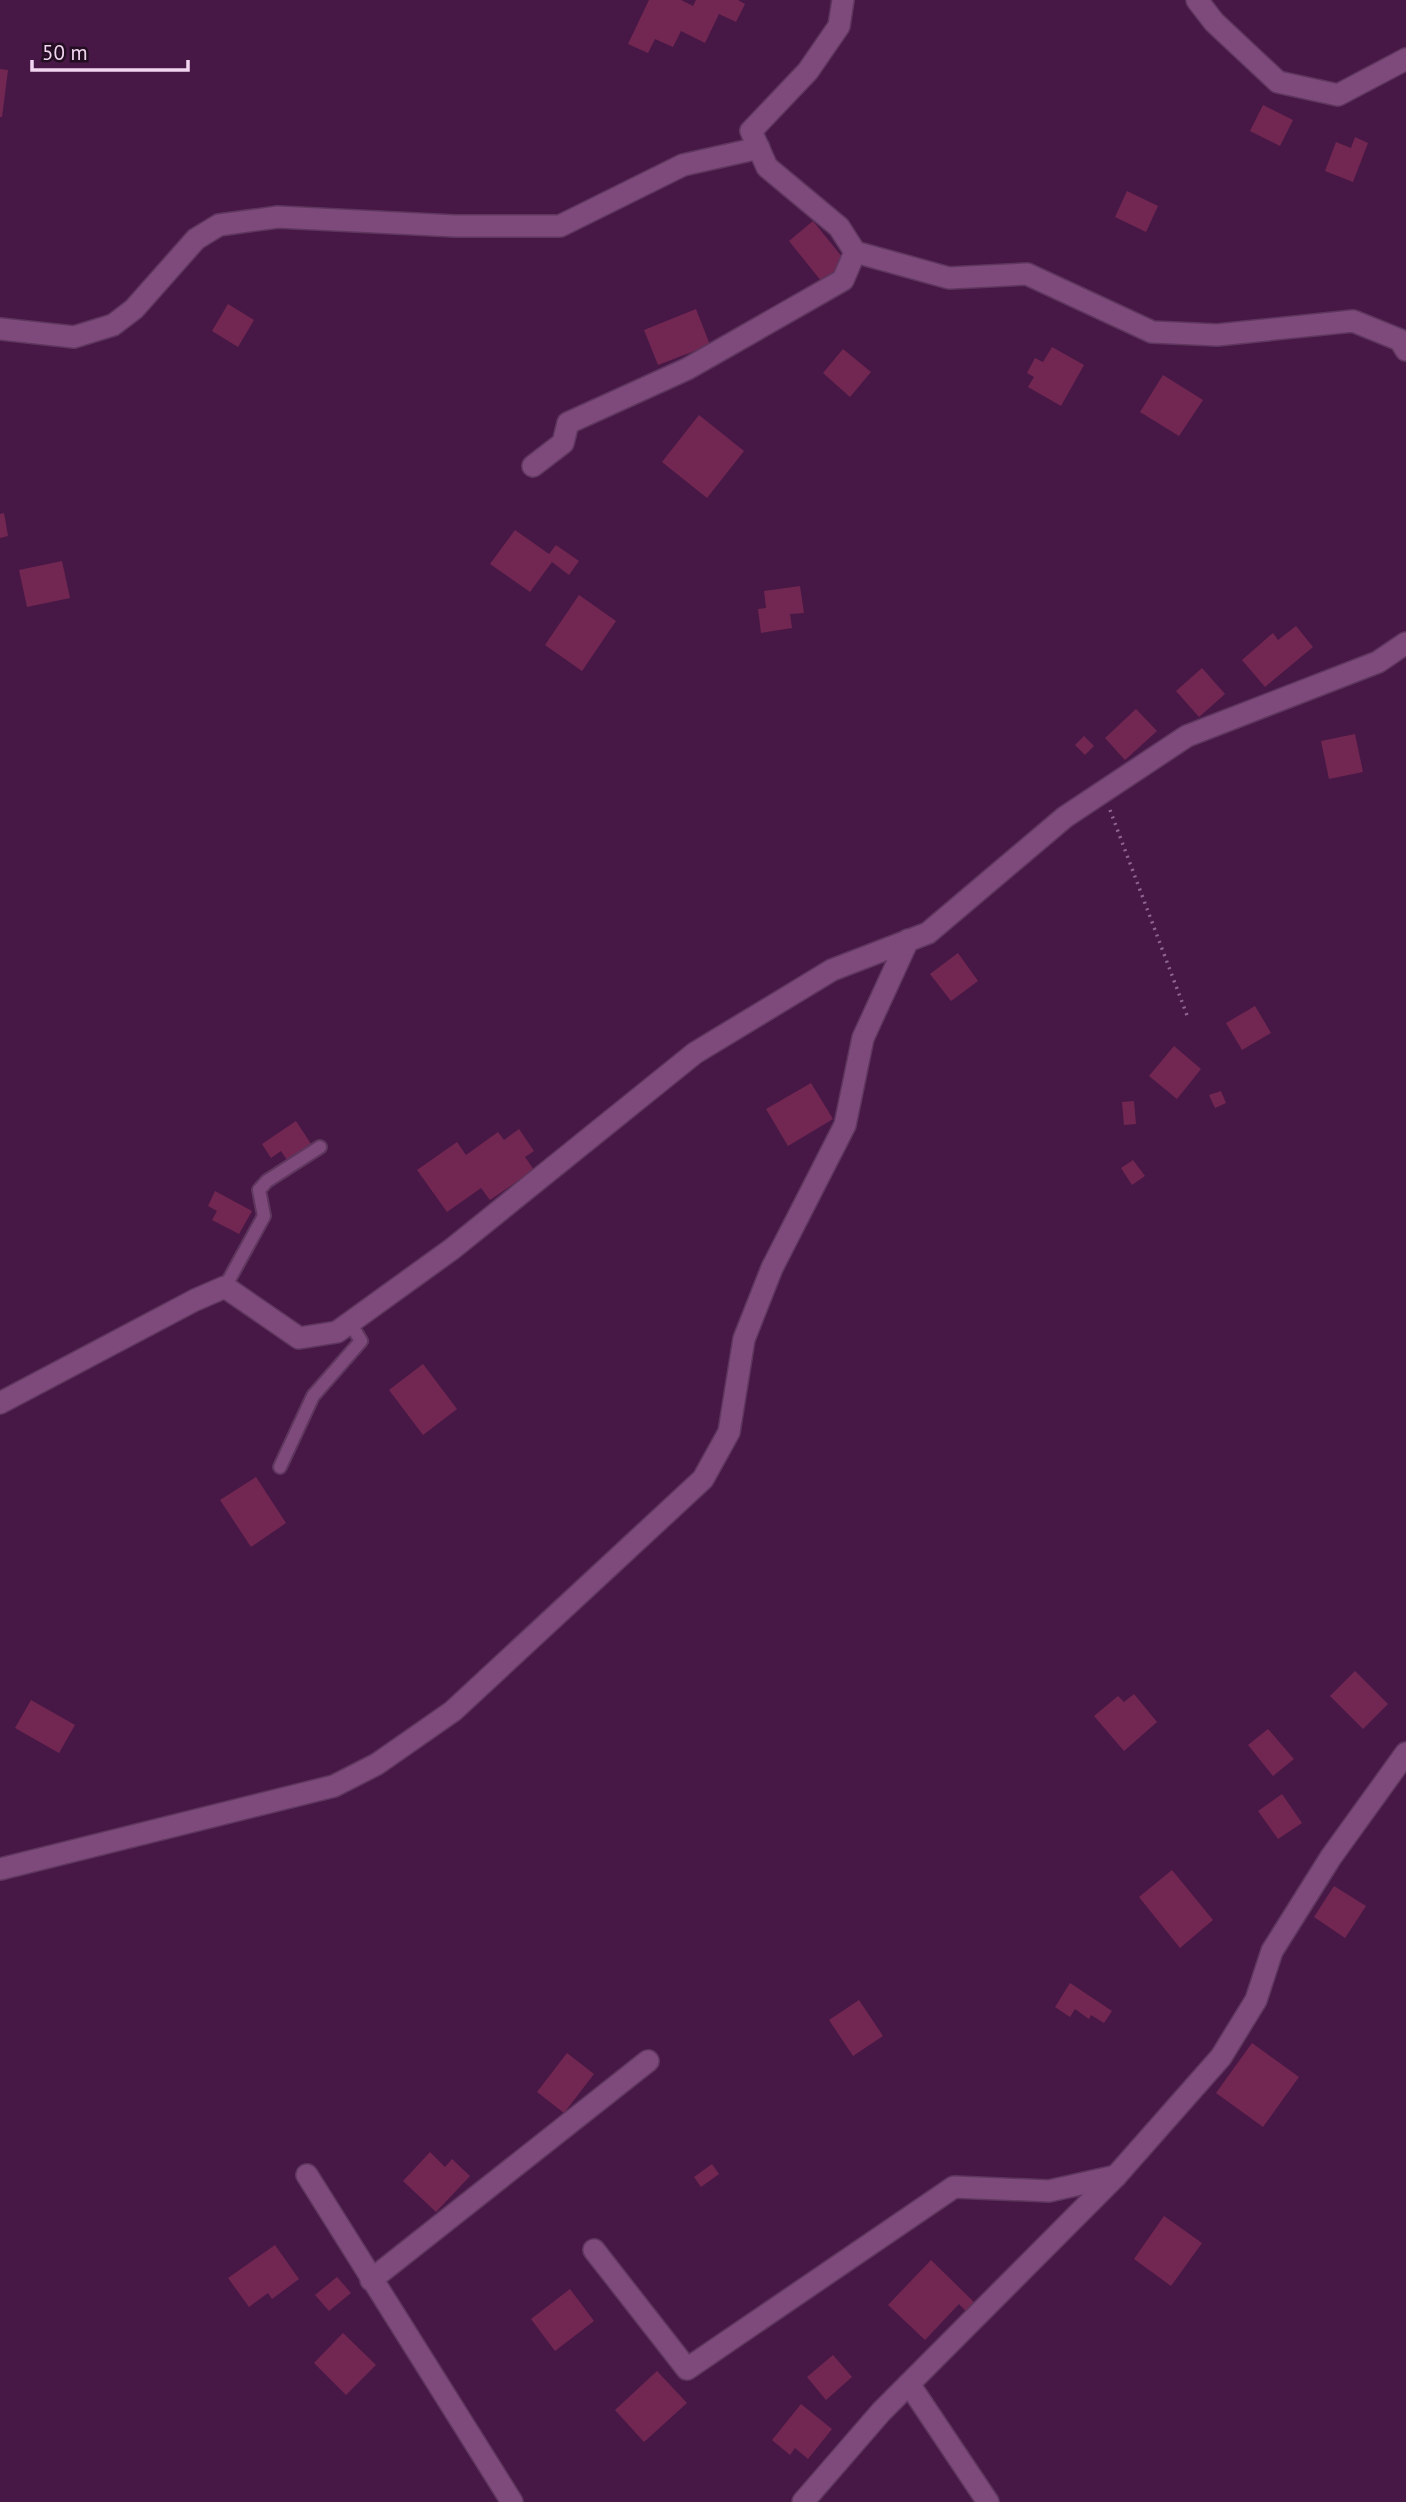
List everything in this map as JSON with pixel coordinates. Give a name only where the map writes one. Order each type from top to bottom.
[{"type":"street","points":[[843,0],[839,26],[808,71],[751,131],[767,167],[839,227],[855,252],[949,278],[1027,274],[1152,332],[1217,335],[1353,321],[1400,340],[1406,350]]},
{"type":"street","points":[[1197,0],[1213,22],[1278,82],[1338,95],[1406,59]]},
{"type":"street","points":[[0,329],[74,337],[113,325],[134,309],[196,239],[219,225],[278,217],[455,226],[561,226],[683,165],[759,148]]},
{"type":"street","points":[[533,466],[563,443],[568,423],[687,369],[843,281],[855,252]]},
{"type":"street","points":[[0,1403],[195,1300],[225,1287],[299,1338],[337,1332],[452,1249],[695,1053],[832,970],[928,933],[1066,817],[1186,736],[1378,662],[1406,643]]},
{"type":"street","points":[[0,1869],[334,1786],[377,1764],[453,1711],[703,1479],[729,1432],[744,1339],[772,1268],[845,1125],[863,1038],[908,940]]},
{"type":"street","points":[[803,2502],[881,2412],[1116,2176],[1221,2057],[1256,2000],[1272,1951],[1331,1857],[1406,1753]]},
{"type":"street","points":[[371,2280],[648,2061]]},
{"type":"street","points":[[307,2175],[512,2502]]},
{"type":"street","points":[[594,2250],[687,2369],[954,2187],[1049,2191],[1116,2176]]},
{"type":"street","points":[[909,2384],[988,2502]]},
{"type":"lane","points":[[225,1287],[264,1216],[259,1191],[267,1181],[320,1147]]},
{"type":"lane","points":[[280,1467],[313,1396],[361,1341],[349,1322]]},
{"type":"path","points":[[1103,792],[1188,1018]]},
{"type":"building","points":[[649,0],[681,0],[693,6],[696,0],[738,0],[745,4],[736,22],[719,14],[705,43],[681,31],[673,47],[655,39],[648,53],[628,44]]},
{"type":"building","points":[[0,69],[8,70],[2,117],[0,117]]},
{"type":"building","points":[[1263,105],[1293,120],[1280,146],[1250,131]]},
{"type":"building","points":[[1355,137],[1368,143],[1353,182],[1325,171],[1336,142],[1351,148]]},
{"type":"building","points":[[1127,191],[1158,206],[1146,232],[1115,217]]},
{"type":"building","points":[[813,221],[847,263],[822,282],[789,241]]},
{"type":"building","points":[[228,304],[254,320],[238,347],[212,331]]},
{"type":"building","points":[[696,309],[710,345],[658,365],[644,330]]},
{"type":"building","points":[[1052,347],[1084,365],[1061,406],[1028,387],[1034,377],[1027,373],[1035,358],[1043,362]]},
{"type":"building","points":[[843,349],[871,372],[850,397],[823,373]]},
{"type":"building","points":[[1163,375],[1203,400],[1179,436],[1140,412]]},
{"type":"building","points":[[699,415],[744,451],[707,498],[662,462]]},
{"type":"building","points":[[4,513],[8,536],[0,538],[0,514]]},
{"type":"building","points":[[515,530],[549,554],[556,545],[579,561],[569,575],[552,562],[530,592],[490,564]]},
{"type":"building","points":[[62,561],[70,598],[27,607],[19,570]]},
{"type":"building","points":[[800,586],[804,613],[790,614],[792,628],[761,633],[758,609],[766,608],[764,591]]},
{"type":"building","points":[[579,595],[616,621],[582,671],[545,645]]},
{"type":"building","points":[[1296,626],[1313,647],[1265,687],[1242,660],[1273,633],[1278,640]]},
{"type":"building","points":[[1202,668],[1225,694],[1199,717],[1176,691]]},
{"type":"building","points":[[1136,709],[1157,731],[1125,760],[1105,738]]},
{"type":"building","points":[[1355,734],[1363,772],[1329,779],[1321,741]]},
{"type":"building","points":[[1084,736],[1094,746],[1085,755],[1075,745]]},
{"type":"building","points":[[958,953],[978,981],[951,1001],[930,974]]},
{"type":"building","points":[[1255,1006],[1271,1033],[1242,1050],[1226,1023]]},
{"type":"building","points":[[1174,1046],[1201,1069],[1177,1099],[1149,1076]]},
{"type":"building","points":[[811,1083],[833,1119],[788,1146],[766,1109]]},
{"type":"building","points":[[1221,1091],[1226,1103],[1215,1108],[1209,1095]]},
{"type":"building","points":[[1134,1101],[1136,1124],[1124,1125],[1122,1102]]},
{"type":"building","points":[[296,1121],[313,1147],[289,1163],[281,1151],[271,1158],[262,1144]]},
{"type":"building","points":[[519,1129],[534,1151],[525,1157],[534,1170],[490,1200],[481,1188],[447,1212],[417,1170],[457,1142],[466,1155],[498,1132],[504,1140]]},
{"type":"building","points":[[1133,1160],[1145,1176],[1132,1185],[1121,1168]]},
{"type":"building","points":[[215,1191],[252,1211],[239,1234],[212,1220],[217,1211],[208,1206]]},
{"type":"building","points":[[423,1364],[457,1409],[423,1435],[389,1390]]},
{"type":"building","points":[[256,1477],[286,1523],[251,1547],[220,1500]]},
{"type":"building","points":[[1355,1671],[1388,1704],[1363,1729],[1330,1696]]},
{"type":"building","points":[[1134,1694],[1157,1722],[1124,1751],[1094,1716],[1118,1696],[1124,1702]]},
{"type":"building","points":[[31,1700],[75,1725],[59,1753],[15,1728]]},
{"type":"building","points":[[1268,1729],[1294,1759],[1273,1776],[1248,1745]]},
{"type":"building","points":[[1282,1794],[1302,1823],[1278,1839],[1258,1811]]},
{"type":"building","points":[[1172,1870],[1213,1920],[1180,1948],[1139,1897]]},
{"type":"building","points":[[1334,1886],[1366,1906],[1345,1938],[1314,1917]]},
{"type":"building","points":[[1070,1983],[1112,2011],[1104,2023],[1091,2015],[1089,2019],[1075,2009],[1070,2017],[1055,2007]]},
{"type":"building","points":[[859,2000],[883,2036],[853,2056],[829,2020]]},
{"type":"building","points":[[1252,2043],[1299,2077],[1263,2127],[1216,2093]]},
{"type":"building","points":[[567,2053],[594,2074],[564,2113],[537,2092]]},
{"type":"building","points":[[430,2152],[445,2167],[452,2159],[470,2176],[436,2212],[403,2181]]},
{"type":"building","points":[[712,2164],[719,2174],[701,2187],[694,2177]]},
{"type":"building","points":[[1164,2216],[1202,2243],[1171,2286],[1134,2259]]},
{"type":"building","points":[[275,2245],[299,2279],[272,2299],[268,2293],[249,2307],[228,2278]]},
{"type":"building","points":[[931,2260],[976,2304],[968,2313],[959,2304],[925,2340],[888,2305]]},
{"type":"building","points":[[337,2277],[351,2293],[329,2311],[315,2295]]},
{"type":"building","points":[[570,2289],[594,2321],[555,2351],[531,2319]]},
{"type":"building","points":[[343,2333],[376,2365],[346,2395],[314,2363]]},
{"type":"building","points":[[833,2355],[852,2377],[826,2400],[807,2377]]},
{"type":"building","points":[[657,2371],[687,2403],[644,2442],[615,2410]]},
{"type":"building","points":[[801,2404],[832,2429],[808,2459],[795,2448],[790,2455],[772,2440]]}]
